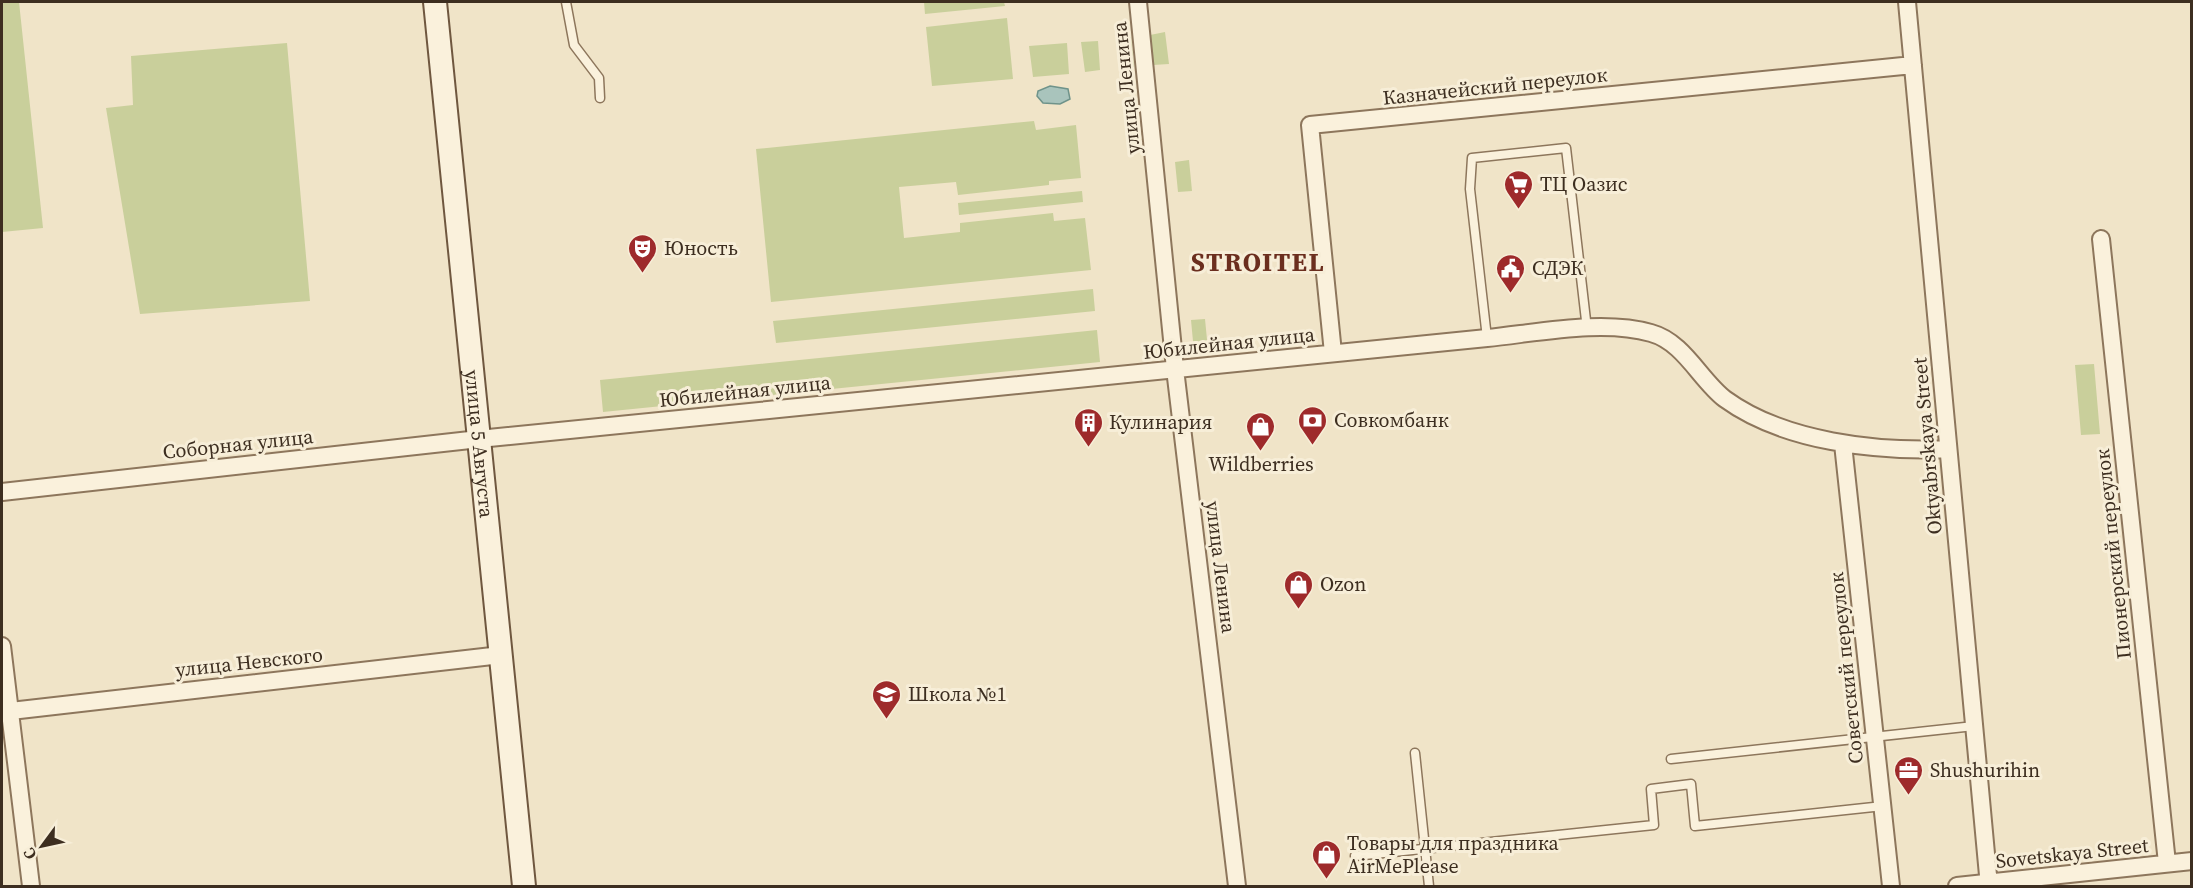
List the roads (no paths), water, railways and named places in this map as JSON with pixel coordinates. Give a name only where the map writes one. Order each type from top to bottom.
[{"type":"street","name":"улица 5 Августа","points":[[435,2],[524,886]]},
{"type":"street","name":"улица Ленина","points":[[1138,2],[1175,369],[1237,886]]},
{"type":"street","name":"Oktyabrskaya Street","points":[[1907,2],[1989,885]]},
{"type":"street","name":"Казначейский переулок","points":[[1334,353],[1310,125],[1912,65]]},
{"type":"street","name":"Пионерский переулок","points":[[2101,239],[2167,863]]},
{"type":"street","name":"Юбилейная улица","points":[[479,439],[1487,338],[1614,328],[1653,333],[1676,348],[1724,398],[1758,419],[1843,444],[1907,451],[1948,449]]},
{"type":"street","name":"Соборная улица","points":[[2,492],[479,439]]},
{"type":"street","name":"Советский переулок","points":[[1843,444],[1891,886]]},
{"type":"street","points":[[2,646],[5,711],[31,886]]},
{"type":"street","name":"улица Невского","points":[[5,711],[501,655]]},
{"type":"street","name":"Sovetskaya Street","points":[[1957,886],[1989,885],[2192,861]]},
{"type":"lane","points":[[566,2],[574,45],[598,78],[600,98]]},
{"type":"lane","points":[[1487,338],[1470,189],[1472,158],[1566,148],[1587,329]]},
{"type":"lane","points":[[1671,759],[1974,726]]},
{"type":"lane","points":[[1415,753],[1429,886]]},
{"type":"lane","points":[[1355,856],[1654,825],[1651,789],[1690,784],[1695,826],[1882,806]]},
{"type":"water","points":[[1050,86],[1068,89],[1070,99],[1060,104],[1043,103],[1037,96],[1038,91]]},
{"type":"place","name":"ТЦ Оазис","points":[[1519,210]]},
{"type":"place","name":"Юность","points":[[643,274]]},
{"type":"place","name":"СДЭК","points":[[1511,294]]},
{"type":"place","name":"Совкомбанк","points":[[1313,446]]},
{"type":"place","name":"Кулинария","points":[[1088,448]]},
{"type":"place","name":"Wildberries","points":[[1261,452]]},
{"type":"place","name":"Ozon","points":[[1299,610]]},
{"type":"place","name":"Школа №1","points":[[887,720]]},
{"type":"place","name":"Shushurihin","points":[[1909,796]]},
{"type":"place","name":"Товары для праздника AirMePlease","points":[[1326,880]]},
{"type":"district","name":"STROITEL","points":[[1258,262]]}]
